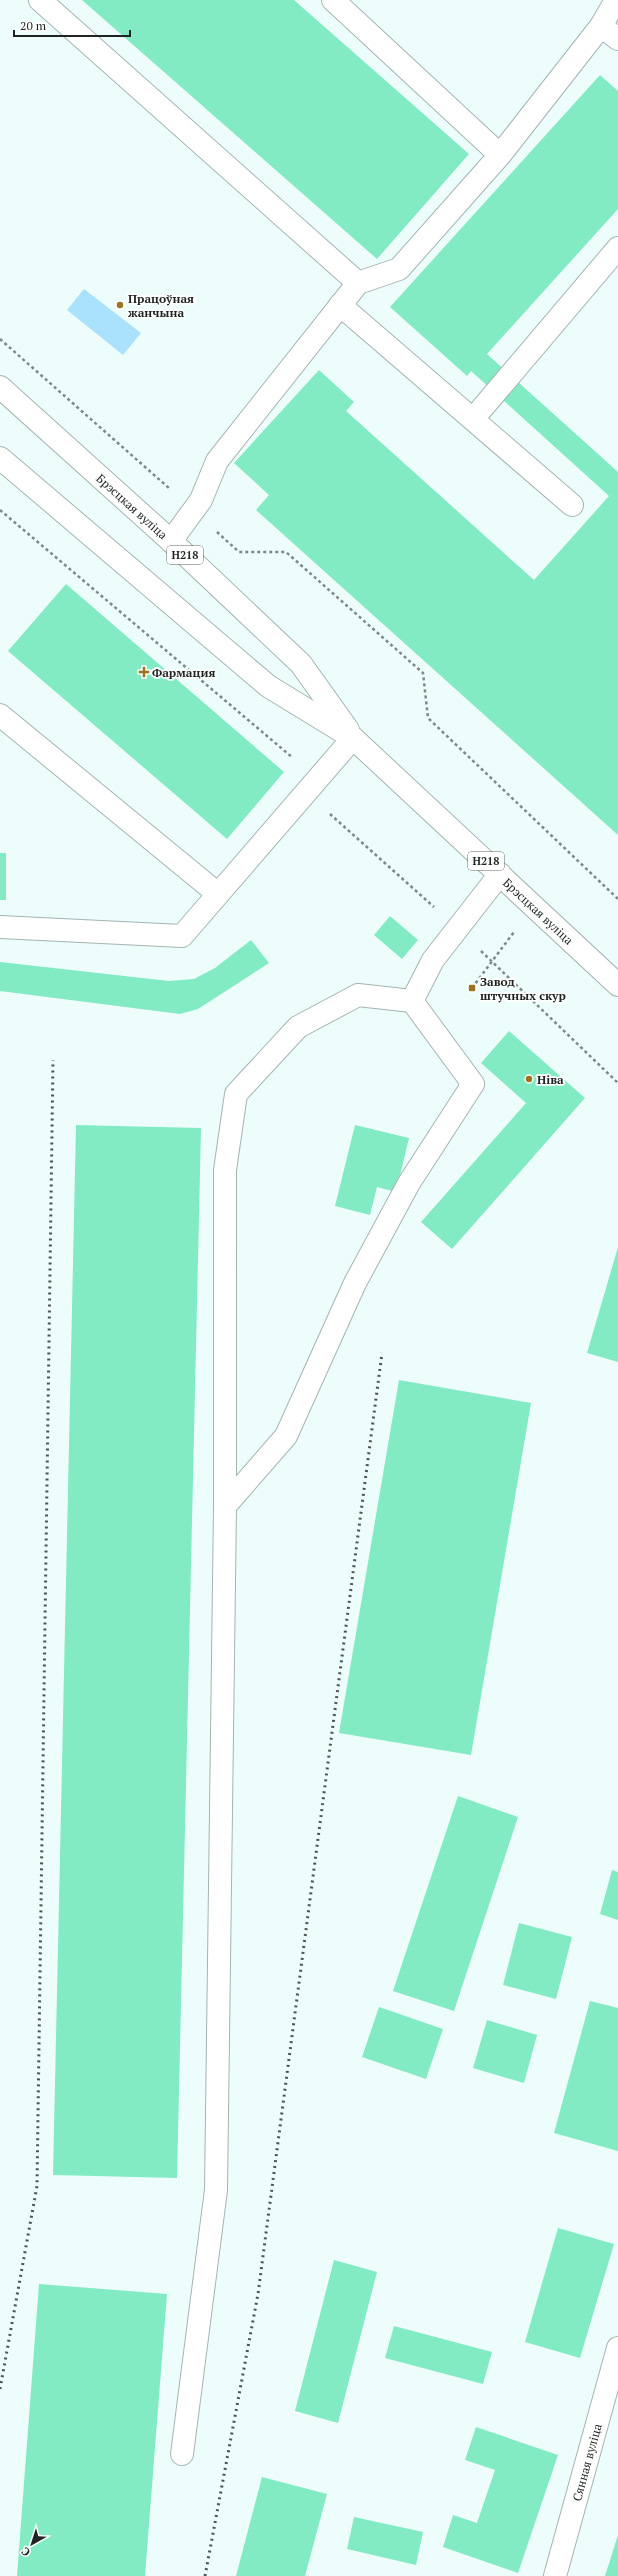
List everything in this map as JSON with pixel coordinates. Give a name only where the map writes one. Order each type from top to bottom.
[{"type":"main road","points":[[40,0],[358,283]]},
{"type":"main road","points":[[333,0],[500,155]]},
{"type":"main road","points":[[171,541],[201,500],[217,461],[358,283],[399,270],[610,33],[616,0]]},
{"type":"main road","points":[[473,420],[618,248]]},
{"type":"main road","points":[[340,305],[572,505]]},
{"type":"main road","name":"Брэсцкая вуліца","points":[[0,386],[171,541],[301,664],[353,738]]},
{"type":"main road","name":"Брэсцкая вуліца","points":[[0,458],[268,686],[353,738],[500,874],[532,907],[618,985]]},
{"type":"main road","points":[[0,716],[218,894]]},
{"type":"main road","points":[[0,927],[182,936],[353,738]]},
{"type":"main road","points":[[412,1001],[433,960],[500,874]]},
{"type":"main road","points":[[182,2454],[216,2190],[225,1506],[225,1170],[236,1094],[298,1027],[358,995],[412,1001],[473,1084],[409,1184],[355,1283],[286,1436],[225,1506]]},
{"type":"main road","name":"Сянная вуліца","points":[[555,2576],[618,2348]]},
{"type":"path","points":[[0,339],[239,552],[286,552],[423,672],[428,718],[618,899]]},
{"type":"path","points":[[472,988],[532,907]]},
{"type":"water","points":[[84,289],[141,333],[123,355],[67,310]]},
{"type":"building","points":[[82,0],[294,0],[469,154],[377,259]]},
{"type":"building","points":[[600,75],[618,91],[618,209],[487,354],[618,472],[618,835],[256,510],[269,495],[234,463],[319,370],[354,402],[346,411],[534,580],[609,496],[471,371],[467,376],[390,307]]},
{"type":"building","points":[[66,584],[284,772],[227,839],[8,651]]},
{"type":"building","points":[[0,853],[6,853],[6,900],[0,900]]},
{"type":"building","points":[[390,916],[418,940],[402,959],[374,935]]},
{"type":"building","points":[[251,940],[269,963],[198,1009],[180,1014],[0,991],[0,962],[169,981],[194,979],[215,968]]},
{"type":"building","points":[[509,1031],[585,1098],[452,1249],[421,1222],[526,1103],[481,1063]]},
{"type":"building","points":[[76,1125],[201,1128],[177,2178],[53,2175]]},
{"type":"building","points":[[355,1125],[409,1138],[396,1192],[377,1187],[370,1215],[335,1206]]},
{"type":"building","points":[[618,1247],[618,1362],[587,1353]]},
{"type":"building","points":[[399,1380],[531,1403],[471,1755],[339,1733]]},
{"type":"building","points":[[458,1796],[518,1817],[454,2011],[393,1991]]},
{"type":"building","points":[[612,1870],[618,1872],[618,1920],[600,1914]]},
{"type":"building","points":[[519,1923],[572,1937],[556,1999],[503,1985]]},
{"type":"building","points":[[590,2001],[618,2008],[618,2151],[554,2133]]},
{"type":"building","points":[[379,2007],[443,2029],[426,2079],[362,2057]]},
{"type":"building","points":[[487,2020],[537,2035],[524,2083],[473,2068]]},
{"type":"building","points":[[558,2228],[614,2244],[580,2358],[525,2342]]},
{"type":"building","points":[[334,2260],[377,2272],[338,2423],[295,2411]]},
{"type":"building","points":[[39,2284],[167,2294],[145,2576],[17,2576]]},
{"type":"building","points":[[394,2326],[492,2352],[483,2384],[385,2358]]},
{"type":"building","points":[[476,2427],[558,2455],[518,2573],[443,2547],[453,2515],[477,2523],[495,2470],[465,2460]]},
{"type":"building","points":[[262,2477],[327,2494],[305,2576],[236,2576]]},
{"type":"building","points":[[354,2517],[423,2532],[416,2565],[347,2549]]},
{"type":"building","points":[[618,2535],[618,2576],[605,2576]]},
{"type":"railway","points":[[0,2389],[37,2186],[53,1060]]},
{"type":"railway","points":[[205,2576],[258,2294],[382,1353]]},
{"type":"place","name":"Працоўная жанчына","points":[[120,305]]},
{"type":"place","name":"Фармация","points":[[144,672]]},
{"type":"place","name":"Завод штучных скур","points":[[472,988]]},
{"type":"place","name":"Ніва","points":[[529,1079]]}]
